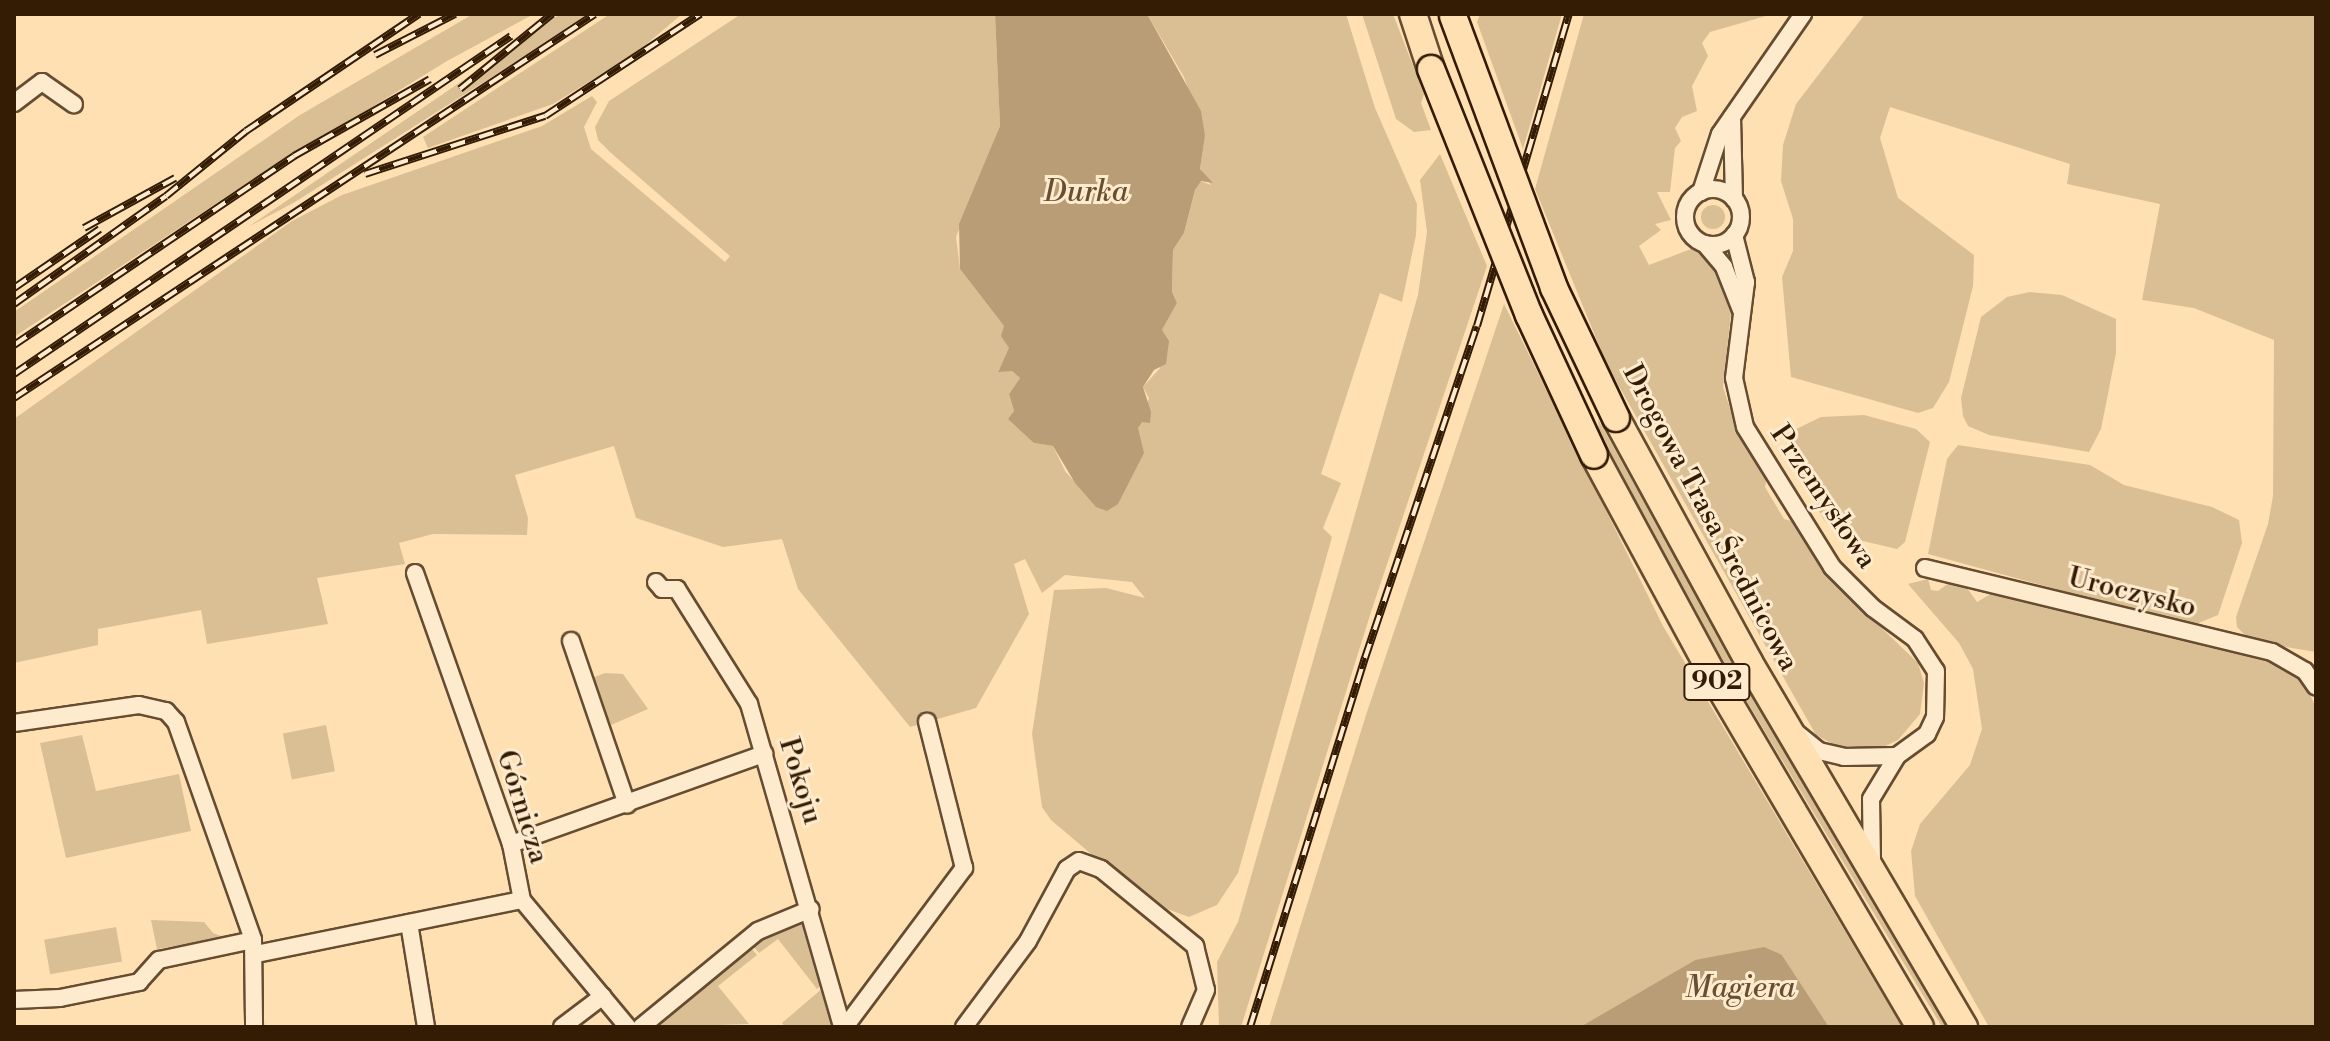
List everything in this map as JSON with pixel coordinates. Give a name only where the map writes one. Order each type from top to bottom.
[{"type":"main road","name":"902","points":[[1413,14],[1494,232],[1594,455],[1718,684],[1920,1027]]},
{"type":"main road","name":"Drogowa Trasa Średnicowa","points":[[1452,15],[1554,288],[1616,418],[1786,724],[1964,1027]]},
{"type":"street","points":[[1732,117],[1734,199],[1741,217],[1734,235],[1721,244],[1705,244],[1692,235],[1685,221],[1688,204],[1701,192],[1720,134],[1744,92],[1803,14]]},
{"type":"street","points":[[14,103],[42,82],[74,104]]},
{"type":"street","points":[[1701,192],[1719,190],[1734,199]]},
{"type":"street","name":"Przemysłowa","points":[[1734,235],[1746,282],[1734,378],[1745,427],[1832,567],[1873,608],[1915,639],[1936,671],[1935,717],[1921,740],[1897,756],[1871,799],[1874,872]]},
{"type":"street","name":"Przemysłowa","points":[[1705,244],[1724,267],[1742,311]]},
{"type":"street","name":"Uroczysko","points":[[1925,568],[2272,652],[2305,671],[2316,687]]},
{"type":"street","name":"Górnicza","points":[[415,573],[511,844],[522,900],[628,1027]]},
{"type":"street","name":"Pokoju","points":[[656,582],[662,589],[677,589],[741,689],[764,754],[844,1027]]},
{"type":"street","points":[[571,641],[627,805]]},
{"type":"street","points":[[14,723],[139,705],[166,711],[185,739],[254,947],[254,1027]]},
{"type":"street","points":[[844,1027],[964,868],[927,722]]},
{"type":"street","points":[[1786,724],[1819,751],[1871,759],[1897,756]]},
{"type":"street","points":[[511,844],[764,754]]},
{"type":"street","points":[[964,1027],[1028,941],[1067,869],[1079,861],[1101,869],[1195,946],[1206,990],[1190,1027]]},
{"type":"street","points":[[14,1000],[60,998],[139,982],[159,960],[409,923],[522,900]]},
{"type":"street","points":[[641,1027],[758,931],[811,909]]},
{"type":"street","points":[[409,923],[426,1027]]},
{"type":"street","points":[[562,1027],[603,996]]},
{"type":"shaded area","points":[[473,14],[534,14],[447,61],[229,195],[14,337],[14,312],[300,115]]},
{"type":"shaded area","points":[[560,14],[591,14],[295,202],[248,227]]},
{"type":"shaded area","points":[[610,14],[682,14],[636,53],[553,104],[428,148],[423,137]]},
{"type":"shaded area","points":[[741,14],[995,14],[1000,126],[956,237],[960,269],[1004,326],[1010,348],[998,371],[1012,371],[1020,378],[1009,394],[1014,411],[1034,443],[1053,446],[1065,471],[1096,506],[1118,504],[1139,448],[1138,428],[1149,398],[1143,387],[1160,368],[1162,330],[1177,303],[1172,292],[1173,250],[1184,233],[1200,181],[1211,185],[1200,169],[1205,136],[1184,77],[1147,14],[1346,14],[1375,108],[1417,204],[1416,235],[1402,302],[1380,293],[1321,474],[1341,483],[1323,528],[1332,537],[1238,873],[1217,905],[1189,917],[1148,902],[1051,820],[1042,807],[1032,734],[1054,590],[1106,588],[1145,598],[1132,582],[1065,575],[1042,593],[1025,559],[1014,564],[1029,614],[976,708],[910,727],[798,589],[782,539],[723,547],[636,518],[614,446],[515,475],[528,518],[527,535],[433,534],[399,543],[405,564],[317,578],[328,624],[207,644],[201,610],[98,629],[98,645],[14,663],[14,419],[292,221],[342,195],[542,126],[592,96],[597,102],[584,127],[591,149],[725,262],[730,256],[611,153],[598,140],[595,127],[609,101]]},
{"type":"shaded area","points":[[1362,14],[1393,14],[1424,94],[1421,103],[1431,130],[1414,132],[1396,119]]},
{"type":"shaded area","points":[[1480,14],[1562,14],[1523,149],[1477,22]]},
{"type":"shaded area","points":[[1584,14],[1773,14],[1710,32],[1702,43],[1708,56],[1692,86],[1697,111],[1682,117],[1675,128],[1681,141],[1675,148],[1670,192],[1657,192],[1671,220],[1655,224],[1661,230],[1639,246],[1649,265],[1691,249],[1712,260],[1731,313],[1723,387],[1737,430],[1767,477],[1765,487],[1784,519],[1794,522],[1842,590],[1918,663],[1924,683],[1920,714],[1898,740],[1877,750],[1848,752],[1816,735],[1607,365],[1535,189]]},
{"type":"shaded area","points":[[1865,14],[2316,14],[2316,652],[2251,641],[2237,627],[2236,617],[2268,524],[2273,496],[2274,340],[2194,308],[2142,300],[2160,204],[2067,184],[2070,164],[1890,107],[1880,138],[1898,198],[1974,255],[1973,286],[1949,382],[1933,408],[1918,413],[1791,377],[1782,277],[1793,251],[1793,219],[1781,181],[1783,145],[1796,104]]},
{"type":"shaded area","points":[[1440,154],[1487,266],[1371,612],[1241,1027],[1219,1027],[1217,962],[1238,922],[1418,295],[1427,232],[1420,180]]},
{"type":"shaded area","points":[[1713,205],[1722,208],[1725,217],[1722,226],[1713,229],[1704,226],[1701,217],[1704,208]]},
{"type":"shaded area","points":[[2030,292],[2062,295],[2116,319],[2116,353],[2101,429],[2089,452],[1989,435],[1968,426],[1963,416],[1961,398],[1981,317],[2007,297]]},
{"type":"shaded area","points":[[1504,304],[1663,626],[1902,1027],[1829,1027],[1782,955],[1695,960],[1580,1027],[1269,1027],[1366,715]]},
{"type":"shaded area","points":[[1864,415],[1916,429],[1930,442],[1905,542],[1897,549],[1842,536],[1824,520],[1796,470],[1786,434],[1821,417]]},
{"type":"shaded area","points":[[1598,419],[1735,666],[1950,1027],[1942,1027],[1728,670],[1599,433]]},
{"type":"shaded area","points":[[1958,445],[2090,465],[2124,485],[2212,507],[2239,520],[2242,543],[2218,615],[2191,626],[1928,554],[1947,459]]},
{"type":"shaded area","points":[[1928,579],[1931,590],[1938,591],[1953,580],[1964,584],[1977,602],[1994,592],[2259,658],[2292,669],[2304,681],[2316,708],[2316,1027],[1989,1027],[1915,896],[1911,851],[1920,824],[1970,765],[1982,729],[1973,669],[1959,643],[1908,584]]},
{"type":"shaded area","points":[[605,673],[623,674],[648,709],[611,725],[592,678]]},
{"type":"shaded area","points":[[326,725],[335,771],[292,780],[283,733]]},
{"type":"shaded area","points":[[82,735],[96,791],[179,774],[191,831],[66,858],[40,743]]},
{"type":"shaded area","points":[[151,920],[204,922],[213,933],[235,936],[157,949]]},
{"type":"shaded area","points":[[804,921],[823,983],[817,989],[778,939],[759,953],[754,947],[772,932]]},
{"type":"shaded area","points":[[116,927],[122,961],[50,974],[44,940]]},
{"type":"shaded area","points":[[751,948],[757,955],[718,986],[749,1024],[658,1027]]},
{"type":"shaded area","points":[[824,987],[834,1025],[785,1027],[782,1023]]},
{"type":"water","name":"Durka","points":[[995,14],[1147,14],[1201,111],[1205,136],[1200,169],[1213,183],[1201,181],[1195,190],[1184,233],[1173,250],[1172,292],[1177,303],[1162,330],[1169,341],[1166,364],[1154,370],[1143,387],[1151,412],[1150,423],[1142,422],[1138,428],[1144,453],[1118,504],[1107,511],[1096,507],[1075,483],[1053,446],[1034,443],[1008,419],[1014,411],[1009,394],[1020,378],[1012,371],[998,372],[1009,348],[1001,336],[1004,326],[960,269],[959,224],[1000,126]]},
{"type":"water","name":"Magiera","points":[[1764,947],[1782,955],[1829,1027],[1580,1027],[1695,960]]},
{"type":"railway","points":[[14,304],[166,196],[246,131],[419,14]]},
{"type":"railway","points":[[375,55],[455,14]]},
{"type":"railway","points":[[460,89],[552,14]]},
{"type":"railway","points":[[14,398],[595,14]]},
{"type":"railway","points":[[365,174],[545,116],[700,14]]},
{"type":"railway","points":[[1250,1027],[1365,658],[1477,326],[1569,14]]},
{"type":"railway","points":[[14,374],[511,36]]},
{"type":"railway","points":[[14,345],[294,156],[430,79]]},
{"type":"railway","points":[[84,228],[175,178]]},
{"type":"railway","points":[[14,288],[100,229]]}]
